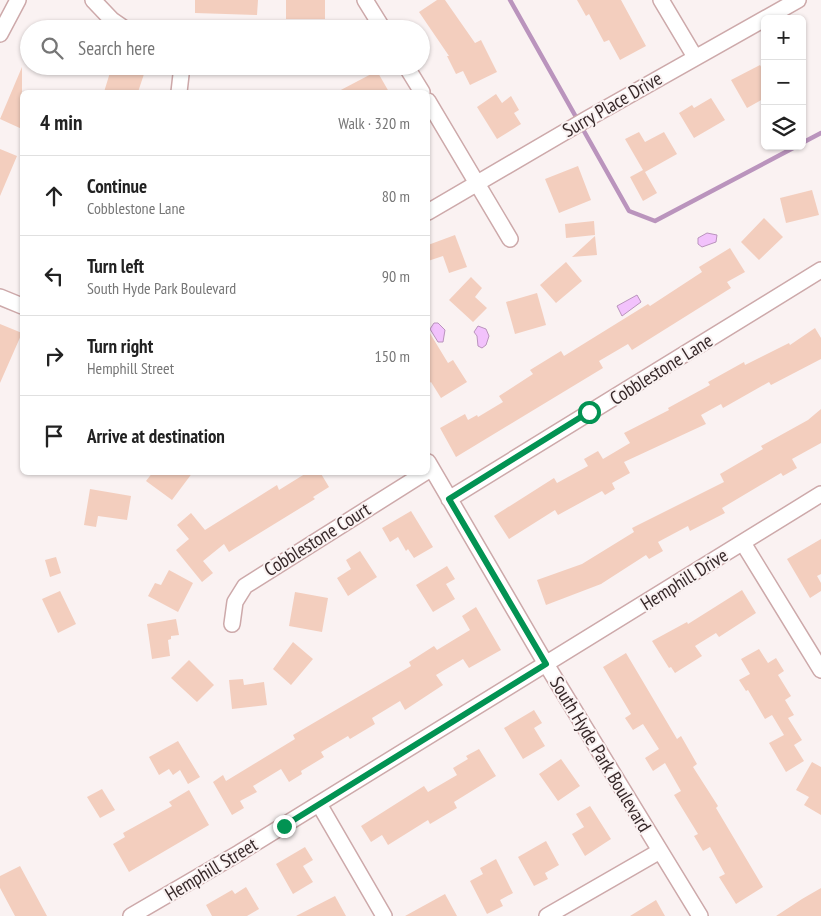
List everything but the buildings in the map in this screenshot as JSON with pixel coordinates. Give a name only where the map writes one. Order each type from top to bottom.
[{"type":"street","points":[[0,34],[18,0]]},
{"type":"street","points":[[93,0],[112,20]]},
{"type":"street","points":[[365,0],[376,20]]},
{"type":"street","points":[[661,0],[695,57]]},
{"type":"street","name":"Surry Place Drive","points":[[430,211],[571,128],[798,0]]},
{"type":"street","points":[[180,90],[181,75]]},
{"type":"street","points":[[412,75],[421,90]]},
{"type":"street","points":[[430,105],[510,239]]},
{"type":"street","name":"Cobblestone Lane","points":[[449,499],[821,270]]},
{"type":"street","points":[[0,297],[20,305]]},
{"type":"street","name":"South Hyde Park Boulevard","points":[[430,472],[449,499],[546,664],[700,916]]},
{"type":"street","name":"Cobblestone Court","points":[[232,624],[235,602],[245,586],[419,475]]},
{"type":"street","name":"Hemphill Drive","points":[[546,664],[821,494]]},
{"type":"street","points":[[743,543],[821,670]]},
{"type":"street","name":"Hemphill Street","points":[[132,916],[319,804],[546,664]]},
{"type":"street","points":[[319,804],[384,916]]},
{"type":"street","points":[[547,916],[660,852]]},
{"type":"shaded area","points":[[707,233],[717,235],[716,242],[702,247],[698,244],[698,238]]},
{"type":"shaded area","points":[[637,295],[641,302],[622,316],[617,306]]},
{"type":"shaded area","points":[[434,323],[438,323],[445,330],[443,342],[438,342],[430,329]]},
{"type":"shaded area","points":[[478,326],[486,329],[489,336],[486,345],[482,348],[478,346],[477,336],[474,332]]},
{"type":"waterway","points":[[510,0],[629,211],[655,221],[789,150]]},
{"type":"waterway","points":[[806,141],[821,133]]},
{"type":"route","points":[[284,826],[546,664],[449,499],[589,412]]}]
